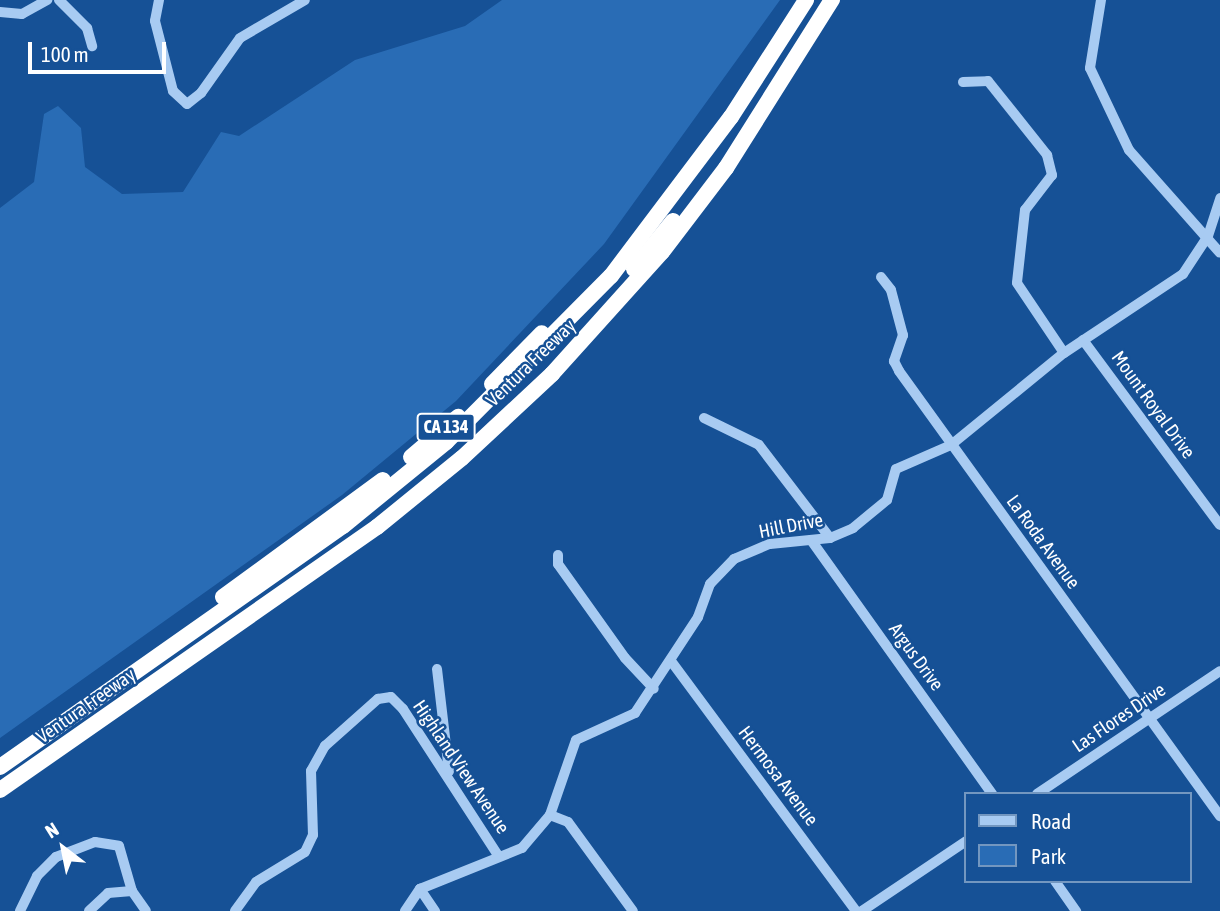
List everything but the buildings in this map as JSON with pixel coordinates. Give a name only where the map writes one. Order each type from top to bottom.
[{"type":"highway","name":"Ventura Freeway","points":[[0,754],[370,491],[479,397],[620,248],[696,150],[795,0]]},
{"type":"highway","points":[[0,766],[343,526],[466,423],[611,276],[668,206],[806,0]]},
{"type":"highway","points":[[552,374],[557,356],[696,191],[823,0]]},
{"type":"highway","name":"Ventura Freeway","points":[[0,790],[377,527],[463,458],[552,374],[637,282],[718,178],[832,0]]},
{"type":"highway","points":[[0,778],[13,769],[37,765]]},
{"type":"street","points":[[0,12],[22,14],[47,0]]},
{"type":"street","points":[[60,0],[87,28],[92,46]]},
{"type":"street","points":[[159,0],[155,21],[174,96],[190,102],[240,38],[300,1]]},
{"type":"street","points":[[1101,0],[1090,68],[1129,150],[1208,236],[1220,253]]},
{"type":"street","points":[[963,82],[988,81],[1047,155],[1052,175],[1025,210],[1017,284],[1064,353]]},
{"type":"street","name":"Hill Drive","points":[[420,889],[522,848],[550,815],[576,740],[635,713],[698,617],[710,584],[734,559],[770,544],[831,538],[853,528],[887,500],[896,469],[951,445],[1064,353],[1183,274],[1208,236],[1220,198]]},
{"type":"street","name":"La Roda Avenue","points":[[881,277],[891,290],[903,335],[894,360],[951,445],[1220,816]]},
{"type":"street","name":"Mount Royal Drive","points":[[1083,340],[1220,525]]},
{"type":"street","points":[[704,418],[759,445],[831,538]]},
{"type":"street","name":"Argus Drive","points":[[811,540],[991,792]]},
{"type":"street","points":[[558,555],[558,564],[625,658],[653,689]]},
{"type":"street","name":"Hermosa Avenue","points":[[671,661],[856,911]]},
{"type":"street","points":[[437,669],[450,774]]},
{"type":"street","name":"Las Flores Drive","points":[[1040,792],[1220,671]]},
{"type":"street","name":"Highland View Avenue","points":[[235,911],[256,882],[305,852],[313,835],[311,771],[325,746],[378,699],[391,697],[450,774],[499,857]]},
{"type":"street","points":[[550,815],[568,822],[633,911]]},
{"type":"street","points":[[20,911],[37,876],[56,857],[95,842],[119,846],[132,891],[146,911]]},
{"type":"street","points":[[862,911],[964,842]]},
{"type":"street","points":[[1056,883],[1076,911]]},
{"type":"street","points":[[405,911],[420,889],[435,911]]},
{"type":"street","points":[[89,911],[108,892],[132,891]]},
{"type":"green space","points":[[502,0],[780,0],[604,244],[456,401],[342,495],[0,738],[0,208],[34,182],[44,114],[58,106],[81,128],[85,167],[122,194],[183,192],[221,132],[239,136],[355,60],[465,26]]}]
